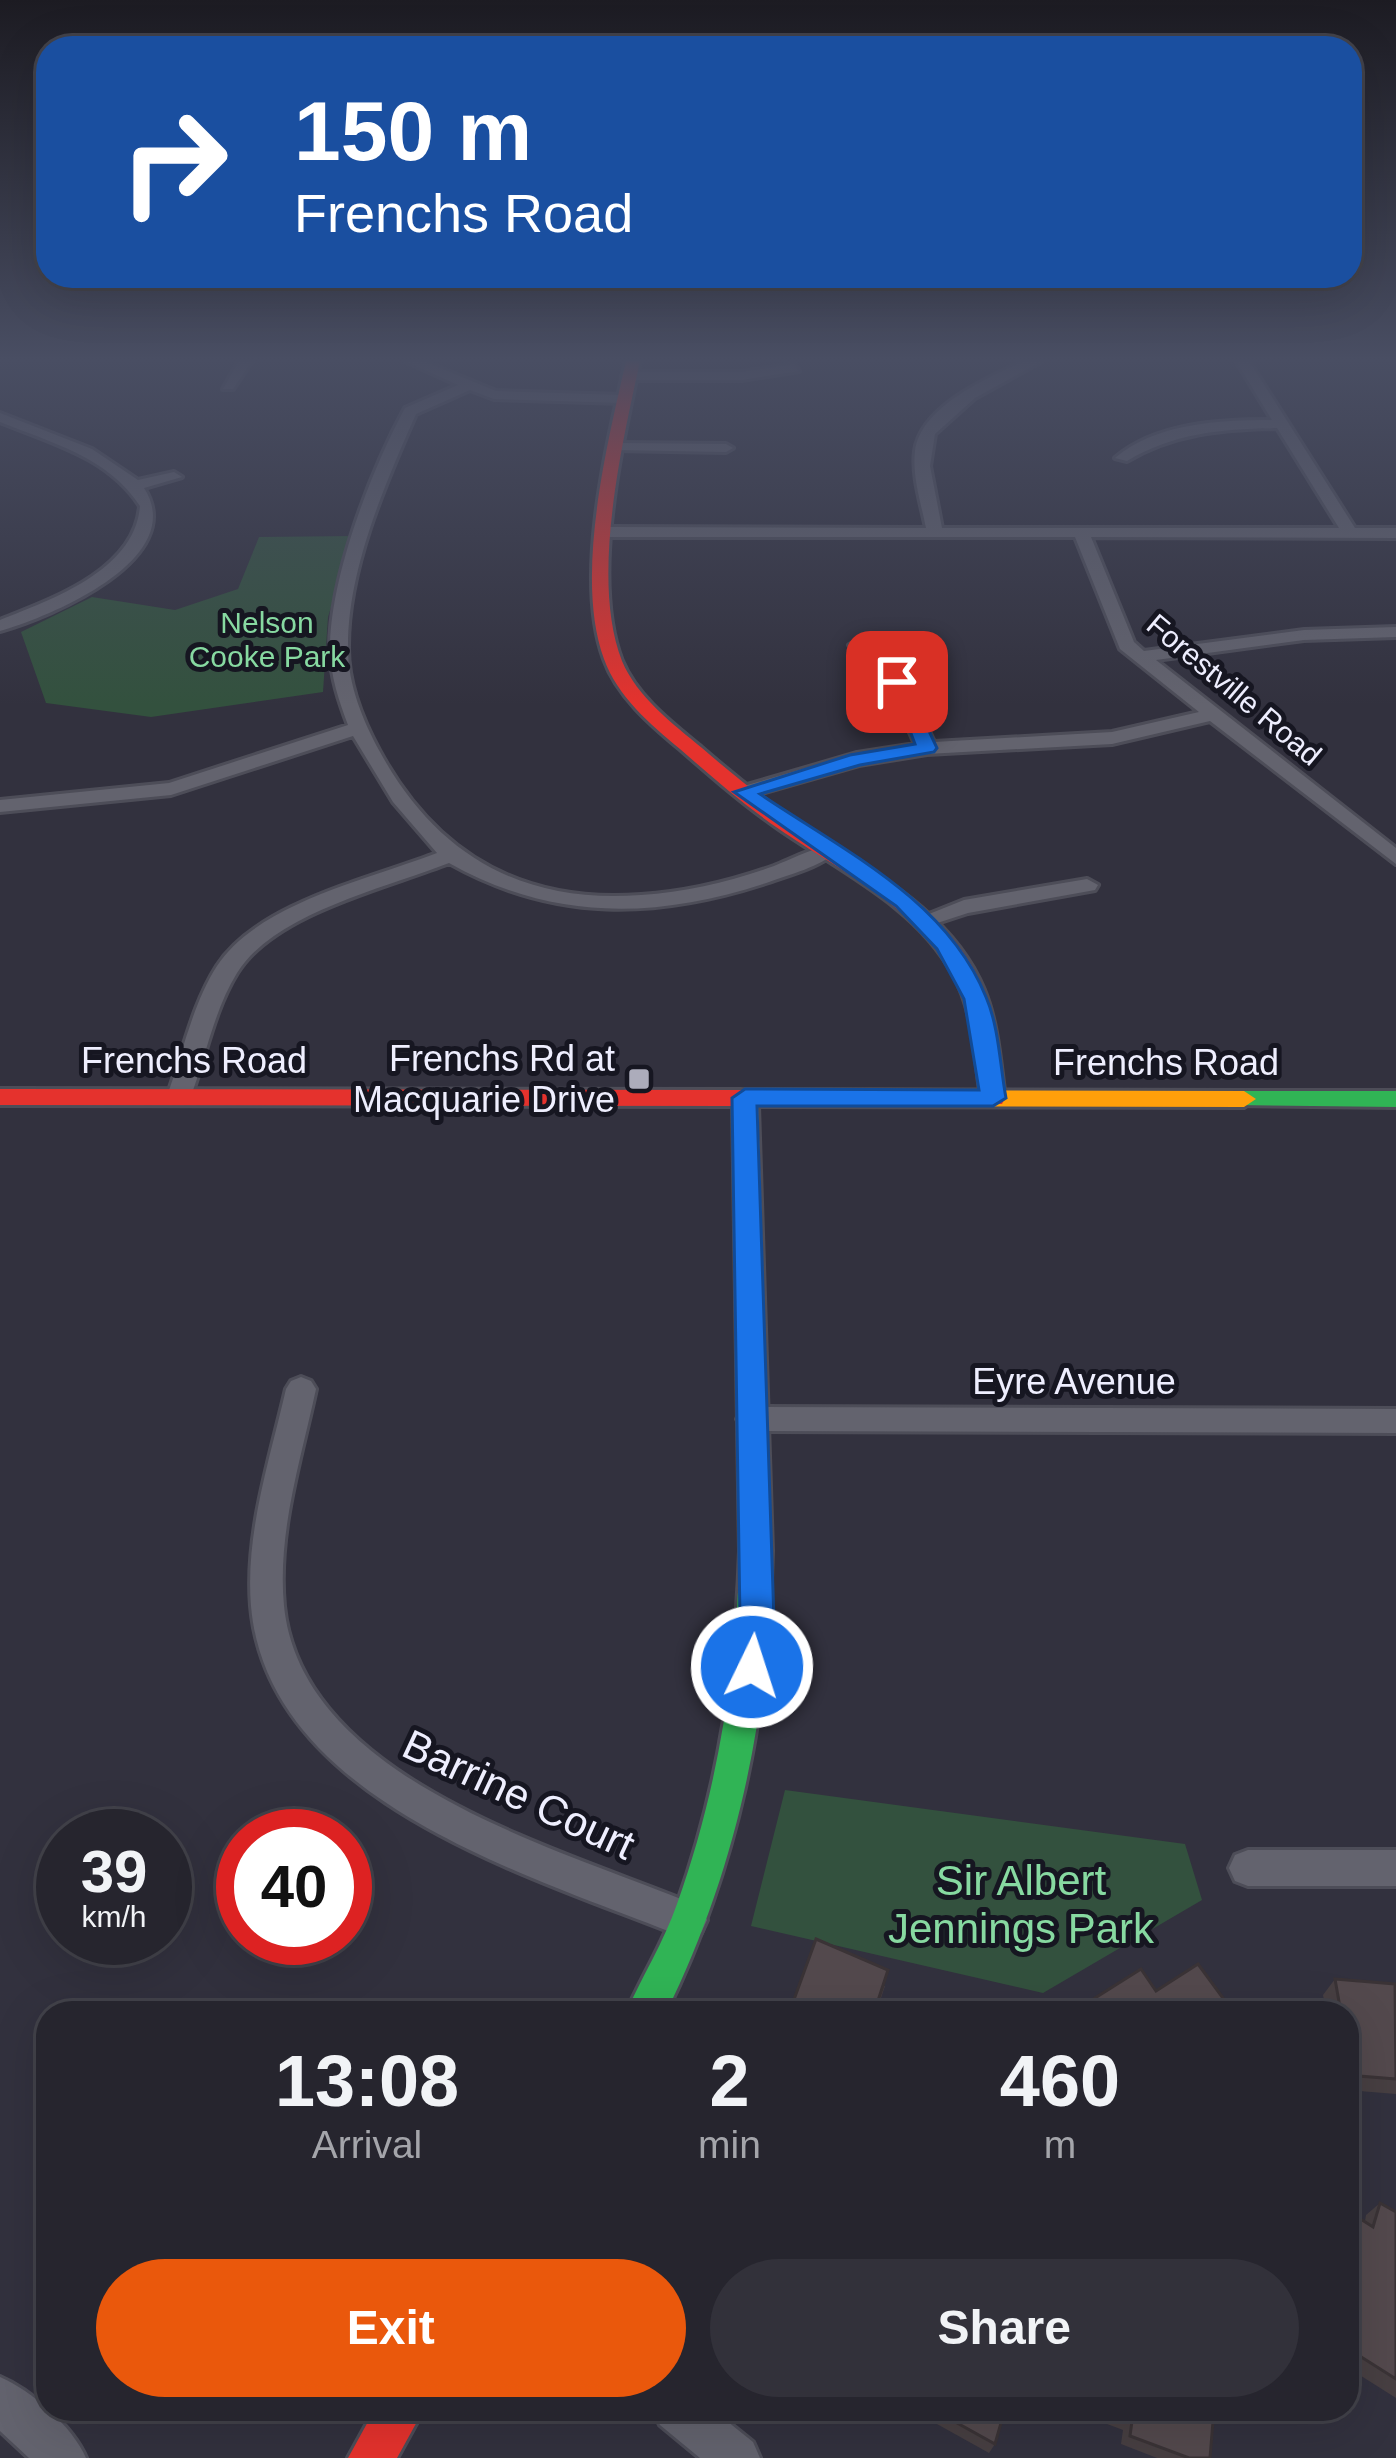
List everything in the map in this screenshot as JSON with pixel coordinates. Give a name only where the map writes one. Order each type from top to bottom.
[{"type":"street","points":[[0,626],[83,590],[124,560],[145,528],[145,498],[122,476]]},
{"type":"street","points":[[383,476],[360,548],[339,648],[358,728],[380,772],[451,855],[488,876],[542,893],[630,902],[722,890],[825,852]]},
{"type":"street","points":[[616,476],[604,621],[615,663],[653,712],[744,792],[926,920],[964,972],[976,999],[993,1098]]},
{"type":"street","points":[[925,476],[935,532]]},
{"type":"street","points":[[1315,476],[1350,533]]},
{"type":"street","points":[[136,485],[174,477]]},
{"type":"street","points":[[610,532],[1396,533]]},
{"type":"street","name":"Forestville Road","points":[[1081,532],[1119,633],[1137,657],[1396,859]]},
{"type":"street","points":[[1137,657],[1304,635],[1396,632]]},
{"type":"street","points":[[858,645],[897,682],[927,748]]},
{"type":"street","points":[[744,792],[857,759],[927,748],[1112,738],[1210,715]]},
{"type":"street","points":[[2,810],[171,789],[358,728]]},
{"type":"street","points":[[179,1096],[228,968],[242,950],[296,917],[451,855]]},
{"type":"street","points":[[926,920],[964,907],[1087,885]]},
{"type":"street","name":"Frenchs Road","points":[[1,1098],[1396,1099]]},
{"type":"street","points":[[651,2001],[688,1920],[725,1813],[747,1712],[757,1621],[745,1098]]},
{"type":"street","name":"Barrine Court","points":[[301,1389],[269,1567],[272,1635],[302,1703],[359,1768],[437,1814],[688,1920]]},
{"type":"street","name":"Eyre Avenue","points":[[752,1419],[1396,1421]]},
{"type":"street","points":[[1248,1868],[1396,1868]]},
{"type":"street","points":[[0,2400],[63,2458]]},
{"type":"street","points":[[371,2458],[394,2421]]},
{"type":"street","points":[[691,2421],[737,2458]]},
{"type":"green space","name":"Nelson Cooke Park","points":[[353,536],[328,617],[323,692],[151,717],[46,703],[21,632],[92,597],[175,610],[238,589],[259,537]]},
{"type":"green space","name":"Sir Albert Jennings Park","points":[[785,1790],[1185,1844],[1202,1900],[1043,1993],[751,1926]]},
{"type":"building","points":[[816,1939],[888,1970],[878,2001],[793,2001]]},
{"type":"building","points":[[1198,1964],[1225,2001],[1090,2001],[1141,1969],[1156,1991]]},
{"type":"building","points":[[1335,1979],[1395,1984],[1396,2079],[1359,2076],[1359,2001],[1339,2001]]},
{"type":"building","points":[[1380,2203],[1396,2212],[1396,2379],[1359,2356],[1359,2218],[1373,2227]]},
{"type":"building","points":[[954,2421],[1002,2421],[995,2444]]},
{"type":"building","points":[[1132,2421],[1213,2421],[1210,2458],[1189,2458],[1130,2436]]},
{"type":"traffic: fast","points":[[1244,1099],[1396,1099]]},
{"type":"traffic: fast","points":[[652,2001],[691,1918],[722,1818],[747,1685],[756,1551]]},
{"type":"traffic: slow","points":[[741,1098],[1244,1099]]},
{"type":"traffic: slow","points":[[745,1098],[756,1551]]},
{"type":"traffic: jam","points":[[612,476],[602,596],[613,660],[628,685],[647,709],[717,771],[891,894],[933,930],[972,988],[993,1098]]},
{"type":"traffic: jam","points":[[0,1097],[741,1098]]},
{"type":"traffic: jam","points":[[371,2458],[394,2421]]},
{"type":"place","name":"Frenchs Rd at Macquarie Drive","points":[[639,1079]]},
{"type":"route","points":[[752,1667],[757,1621],[745,1098],[993,1098],[976,999],[964,972],[926,920],[744,792],[857,759],[927,748],[897,682]]}]
